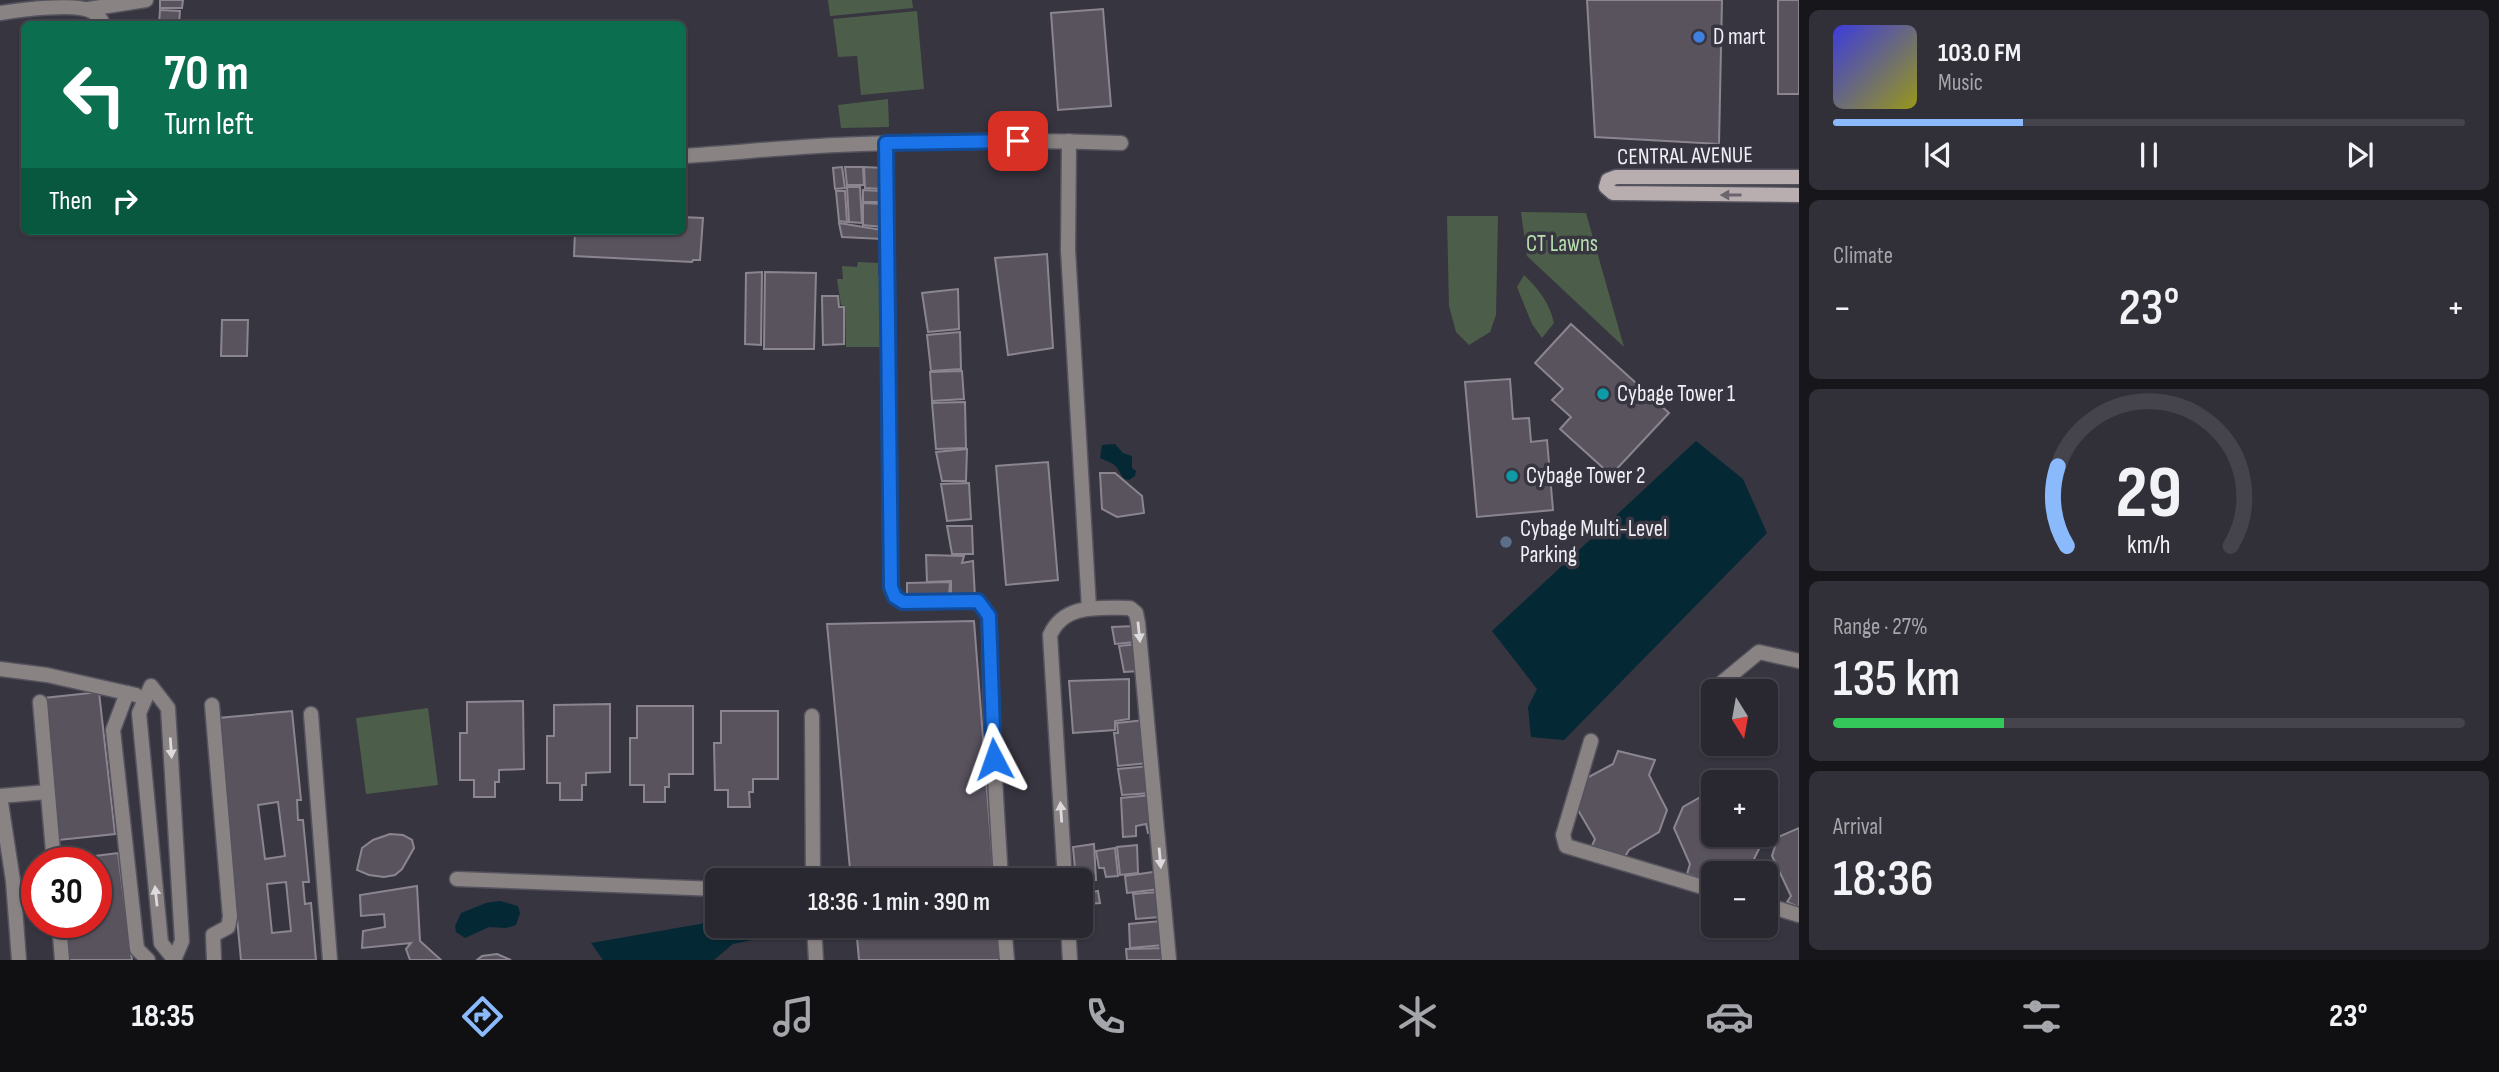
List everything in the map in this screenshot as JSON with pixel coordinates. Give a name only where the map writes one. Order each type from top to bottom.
[{"type":"street","points":[[0,13],[45,4],[88,9],[146,0]]},
{"type":"street","points":[[88,9],[96,13],[101,21]]},
{"type":"street","points":[[1069,141],[1068,250],[1089,608]]},
{"type":"street","points":[[686,156],[886,143],[1121,143]]},
{"type":"street","points":[[886,143],[891,587],[895,597],[903,602],[978,601],[989,616],[991,711],[1001,868]]},
{"type":"street","name":"CENTRAL AVENUE","points":[[1799,177],[1616,177],[1608,180],[1606,187],[1613,193],[1799,195]]},
{"type":"street","points":[[1781,177],[1781,195]]},
{"type":"street","points":[[1064,868],[1050,635],[1055,623],[1065,615],[1089,608],[1130,608],[1136,613],[1169,960]]},
{"type":"street","points":[[1726,679],[1759,652],[1799,661]]},
{"type":"street","points":[[0,669],[47,675],[146,697]]},
{"type":"street","points":[[151,686],[168,708],[182,941],[174,959],[161,943],[139,713],[151,686]]},
{"type":"street","points":[[127,693],[113,730],[137,949],[148,960]]},
{"type":"street","points":[[40,702],[52,847]]},
{"type":"street","points":[[212,705],[230,917],[228,927],[213,935],[214,960]]},
{"type":"street","points":[[310,714],[330,960]]},
{"type":"street","points":[[812,716],[813,868]]},
{"type":"street","points":[[1591,741],[1563,835],[1566,846],[1701,886]]},
{"type":"street","points":[[19,960],[13,881],[0,796],[47,792]]},
{"type":"street","points":[[457,879],[705,889]]},
{"type":"street","points":[[1778,909],[1799,915]]},
{"type":"street","points":[[60,938],[62,960]]},
{"type":"street","points":[[815,938],[816,960]]},
{"type":"street","points":[[1005,938],[1007,960]]},
{"type":"street","points":[[1069,938],[1070,960]]},
{"type":"green space","points":[[828,0],[912,0],[913,8],[830,16]]},
{"type":"green space","points":[[917,11],[924,89],[861,95],[857,56],[838,57],[833,19]]},
{"type":"green space","points":[[888,99],[889,127],[841,128],[838,105]]},
{"type":"green space","name":"CT Lawns","points":[[1521,212],[1586,213],[1624,347],[1527,256]]},
{"type":"green space","name":"CT Lawns","points":[[1447,216],[1498,216],[1496,315],[1490,332],[1469,345],[1456,332],[1449,306]]},
{"type":"green space","points":[[858,262],[878,263],[878,275],[881,276],[882,347],[846,347],[845,306],[841,305],[837,279],[843,279],[842,266],[857,267]]},
{"type":"green space","name":"CT Lawns","points":[[1524,275],[1543,297],[1554,323],[1542,338],[1532,324],[1517,287]]},
{"type":"green space","points":[[428,708],[438,785],[366,794],[356,718]]},
{"type":"water","points":[[1696,441],[1743,479],[1767,533],[1564,740],[1531,737],[1528,707],[1537,689],[1492,631]]},
{"type":"water","points":[[1115,444],[1123,453],[1132,456],[1132,468],[1136,471],[1135,476],[1129,480],[1124,479],[1114,465],[1100,458],[1102,445]]},
{"type":"water","points":[[500,901],[518,906],[520,913],[516,925],[506,928],[489,927],[465,938],[456,932],[455,926],[461,913],[486,903]]},
{"type":"water","points":[[705,923],[705,938],[762,938],[733,944],[714,960],[603,960],[591,943]]},
{"type":"building","points":[[160,0],[183,0],[182,8],[160,8]]},
{"type":"building","points":[[1587,0],[1722,0],[1719,144],[1595,137]]},
{"type":"building","points":[[1778,0],[1799,0],[1799,94],[1778,94]]},
{"type":"building","points":[[1103,9],[1111,106],[1058,110],[1051,13]]},
{"type":"building","points":[[160,10],[180,11],[179,21],[159,21]]},
{"type":"building","points":[[842,167],[845,188],[835,189],[833,168]]},
{"type":"building","points":[[845,167],[863,167],[864,185],[847,185]]},
{"type":"building","points":[[864,167],[883,168],[883,189],[865,188]]},
{"type":"building","points":[[847,187],[860,187],[862,223],[849,222]]},
{"type":"building","points":[[863,190],[881,191],[883,202],[863,202]]},
{"type":"building","points":[[836,191],[845,191],[847,222],[839,221]]},
{"type":"building","points":[[863,203],[883,204],[882,227],[863,225]]},
{"type":"building","points":[[686,217],[703,218],[700,260],[692,262],[574,256],[575,235],[686,235]]},
{"type":"building","points":[[839,223],[882,230],[882,239],[842,237]]},
{"type":"building","points":[[1047,254],[1053,348],[1008,355],[995,258]]},
{"type":"building","points":[[762,272],[761,345],[745,344],[746,273]]},
{"type":"building","points":[[765,272],[816,273],[814,349],[764,349]]},
{"type":"building","points":[[958,289],[959,329],[928,332],[922,293]]},
{"type":"building","points":[[822,296],[838,296],[839,307],[844,307],[844,344],[823,345]]},
{"type":"building","points":[[222,320],[248,320],[247,356],[221,356]]},
{"type":"building","name":"Cybage Tower 1","points":[[1571,324],[1669,413],[1611,475],[1560,429],[1571,417],[1552,400],[1563,389],[1535,363]]},
{"type":"building","points":[[960,332],[961,369],[931,371],[927,335]]},
{"type":"building","points":[[962,371],[964,399],[932,401],[930,372]]},
{"type":"building","name":"Cybage Tower 2","points":[[1510,379],[1513,419],[1529,418],[1531,442],[1547,440],[1553,510],[1477,517],[1465,382]]},
{"type":"building","points":[[965,402],[966,448],[936,449],[932,403]]},
{"type":"building","points":[[967,449],[966,481],[942,481],[936,452]]},
{"type":"building","points":[[1048,462],[1058,580],[1006,585],[996,466]]},
{"type":"building","points":[[1100,473],[1115,473],[1142,496],[1144,513],[1117,517],[1102,509]]},
{"type":"building","points":[[969,483],[971,519],[947,521],[941,484]]},
{"type":"building","points":[[947,526],[972,526],[973,554],[952,554]]},
{"type":"building","points":[[926,555],[964,556],[962,563],[973,561],[975,597],[951,599],[951,581],[927,582]]},
{"type":"building","points":[[950,582],[949,596],[907,599],[907,583]]},
{"type":"building","points":[[974,621],[993,868],[850,868],[827,624]]},
{"type":"building","points":[[1135,626],[1136,642],[1115,644],[1112,627]]},
{"type":"building","points":[[1138,644],[1140,671],[1124,672],[1119,646]]},
{"type":"building","points":[[1129,679],[1129,719],[1115,721],[1115,730],[1073,733],[1069,681]]},
{"type":"building","points":[[99,692],[115,834],[59,840],[44,698]]},
{"type":"building","points":[[523,701],[524,769],[499,770],[499,782],[495,782],[495,797],[474,797],[474,780],[460,780],[460,733],[467,733],[467,702]]},
{"type":"building","points":[[610,704],[610,772],[586,773],[586,785],[582,785],[582,800],[560,800],[560,783],[547,783],[547,736],[554,736],[554,705]]},
{"type":"building","points":[[637,706],[693,706],[693,774],[669,774],[669,787],[665,787],[665,802],[644,802],[644,785],[630,785],[630,738],[637,738]]},
{"type":"building","points":[[292,711],[301,800],[297,800],[298,820],[303,820],[309,882],[303,882],[305,904],[311,903],[316,960],[241,960],[218,718]],"holes":[[[278,802],[285,856],[265,859],[258,805]],[[286,882],[291,931],[272,933],[267,884]]]},
{"type":"building","points":[[721,711],[778,711],[778,779],[753,779],[753,792],[749,792],[750,807],[728,807],[728,790],[715,790],[714,743],[721,743]]},
{"type":"building","points":[[1145,720],[1148,763],[1118,766],[1114,733],[1118,733],[1117,723]]},
{"type":"building","points":[[1618,751],[1655,760],[1649,775],[1667,810],[1659,832],[1629,850],[1623,860],[1590,850],[1595,839],[1578,810],[1585,779],[1613,764]]},
{"type":"building","points":[[1149,766],[1152,793],[1122,795],[1118,769]]},
{"type":"building","points":[[1152,795],[1155,832],[1148,833],[1146,824],[1136,826],[1136,836],[1123,837],[1121,798]]},
{"type":"building","points":[[1701,797],[1701,847],[1760,847],[1753,861],[1701,861],[1701,879],[1687,874],[1690,864],[1674,828],[1683,807]]},
{"type":"building","points":[[1799,828],[1799,907],[1787,902],[1791,896],[1778,869],[1778,861],[1774,861],[1772,856],[1775,847],[1778,847],[1778,837]]},
{"type":"building","points":[[390,834],[403,835],[412,840],[414,848],[402,869],[395,875],[384,877],[357,870],[362,848],[373,840]]},
{"type":"building","points":[[1094,844],[1096,880],[1093,880],[1093,868],[1075,868],[1073,847]]},
{"type":"building","points":[[1137,845],[1138,873],[1120,875],[1117,847]]},
{"type":"building","points":[[1115,848],[1118,876],[1106,877],[1104,868],[1099,868],[1096,851]]},
{"type":"building","points":[[118,853],[132,960],[69,960],[67,938],[112,938],[112,854]]},
{"type":"building","points":[[1160,871],[1160,889],[1127,893],[1125,876]]},
{"type":"building","points":[[417,886],[420,941],[441,960],[410,960],[406,949],[411,943],[362,948],[363,931],[385,927],[384,914],[361,916],[360,895]]},
{"type":"building","points":[[1098,891],[1100,903],[1093,904],[1093,892]]},
{"type":"building","points":[[1158,892],[1160,917],[1136,919],[1133,894]]},
{"type":"building","points":[[1161,921],[1164,945],[1130,948],[1129,924]]},
{"type":"building","points":[[857,938],[998,938],[1000,960],[859,960]]},
{"type":"building","points":[[1166,948],[1167,960],[1127,960],[1126,949]]},
{"type":"building","points":[[497,954],[511,960],[477,960],[482,956]]},
{"type":"place","name":"D mart","points":[[1699,37]]},
{"type":"place","name":"Cybage Tower 1","points":[[1603,394]]},
{"type":"place","name":"Cybage Tower 2","points":[[1512,476]]},
{"type":"place","name":"Cybage Multi-Level Parking","points":[[1506,542]]},
{"type":"route","points":[[994,759],[989,616],[978,601],[903,602],[895,597],[891,587],[886,143],[1018,141]]}]
